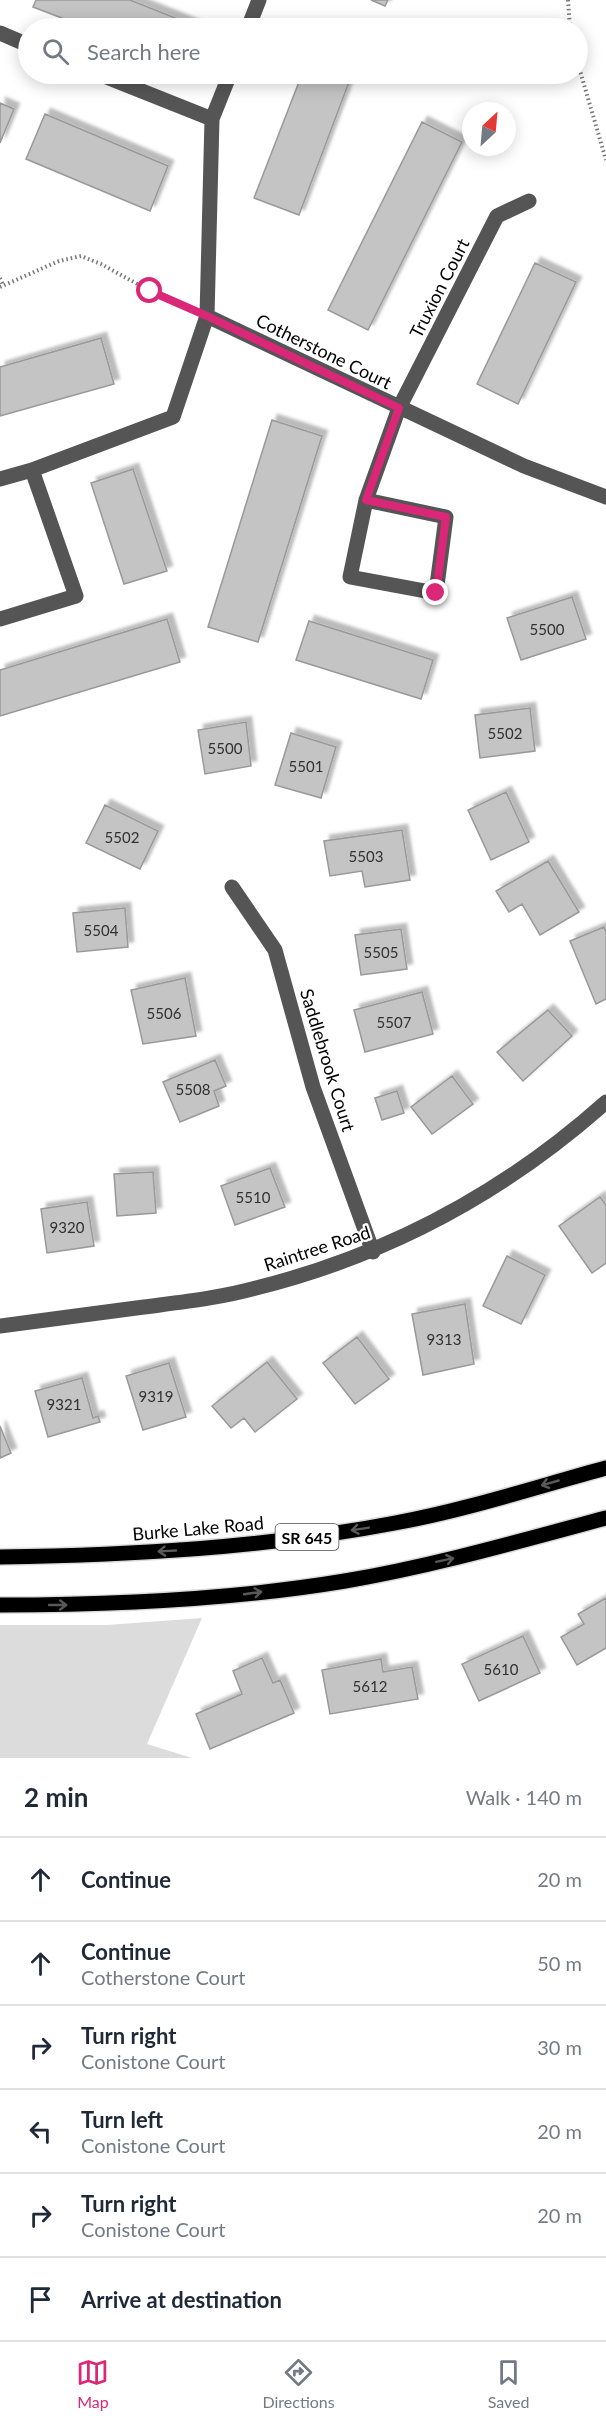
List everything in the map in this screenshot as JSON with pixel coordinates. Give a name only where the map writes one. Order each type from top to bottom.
[{"type":"main road","name":"Burke Lake Road","points":[[0,1557],[83,1556],[196,1550],[312,1536],[396,1523],[606,1468]]},
{"type":"main road","points":[[0,1605],[69,1605],[215,1598],[346,1581],[474,1554],[606,1518]]},
{"type":"street","points":[[252,18],[260,0]]},
{"type":"street","points":[[0,33],[18,41]]},
{"type":"street","points":[[124,84],[212,119]]},
{"type":"street","points":[[0,479],[32,470],[173,417],[207,316],[212,119],[226,84]]},
{"type":"street","name":"Truxion Court","points":[[366,500],[446,517],[436,593],[350,577],[366,500],[399,408],[498,216],[530,201]]},
{"type":"street","name":"Cotherstone Court","points":[[207,316],[524,466],[606,497]]},
{"type":"street","points":[[0,619],[76,596],[32,470]]},
{"type":"street","name":"Saddlebrook Court","points":[[232,887],[275,950],[314,1088],[373,1252]]},
{"type":"street","name":"Raintree Road","points":[[0,1326],[211,1298],[304,1276],[373,1252],[442,1219],[517,1173],[570,1134],[606,1102]]},
{"type":"path","points":[[568,0],[569,18]]},
{"type":"path","points":[[584,84],[606,160]]},
{"type":"path","points":[[0,278],[2,286],[59,261],[81,256],[101,264],[150,291],[207,316]]},
{"type":"shaded area","points":[[202,1618],[147,1744],[192,1758],[0,1758],[0,1625],[107,1625]]},
{"type":"building","points":[[36,0],[130,0],[175,18],[62,18],[33,7]]},
{"type":"building","points":[[371,0],[388,0],[385,6]]},
{"type":"building","points":[[298,84],[348,84],[299,215],[254,198]]},
{"type":"building","points":[[0,103],[14,109],[0,143]]},
{"type":"building","points":[[45,114],[168,166],[150,211],[26,159]]},
{"type":"building","points":[[422,122],[462,142],[368,330],[328,310]]},
{"type":"building","points":[[535,263],[576,282],[518,404],[477,384]]},
{"type":"building","points":[[101,338],[114,384],[0,416],[0,367]]},
{"type":"building","points":[[272,420],[322,436],[258,642],[208,627]]},
{"type":"building","points":[[133,469],[167,571],[124,584],[91,483]]},
{"type":"building","points":[[572,597],[586,639],[521,660],[507,618]]},
{"type":"building","points":[[167,619],[180,662],[0,716],[0,670]]},
{"type":"building","points":[[309,621],[433,660],[421,699],[296,660]]},
{"type":"building","points":[[530,708],[535,751],[480,758],[475,715]]},
{"type":"building","points":[[246,722],[251,766],[205,774],[198,730]]},
{"type":"building","points":[[291,733],[336,747],[321,798],[275,785]]},
{"type":"building","points":[[506,792],[529,842],[491,860],[468,810]]},
{"type":"building","points":[[105,805],[158,831],[140,869],[86,843]]},
{"type":"building","points":[[402,830],[410,880],[365,887],[362,871],[330,876],[324,841]]},
{"type":"building","points":[[548,861],[579,912],[540,935],[522,904],[509,912],[496,891]]},
{"type":"building","points":[[125,908],[128,947],[77,952],[73,913]]},
{"type":"building","points":[[604,927],[606,932],[606,999],[596,1004],[570,941]]},
{"type":"building","points":[[401,929],[407,969],[361,975],[355,935]]},
{"type":"building","points":[[185,978],[196,1036],[143,1044],[131,990]]},
{"type":"building","points":[[422,992],[433,1034],[365,1052],[354,1010]]},
{"type":"building","points":[[548,1010],[572,1036],[523,1081],[497,1052]]},
{"type":"building","points":[[215,1060],[226,1086],[214,1091],[219,1106],[180,1122],[163,1082]]},
{"type":"building","points":[[452,1076],[473,1104],[432,1134],[411,1107]]},
{"type":"building","points":[[397,1091],[404,1113],[382,1120],[375,1098]]},
{"type":"building","points":[[270,1168],[285,1207],[235,1225],[221,1186]]},
{"type":"building","points":[[153,1172],[156,1213],[117,1216],[114,1174]]},
{"type":"building","points":[[600,1197],[606,1205],[606,1263],[592,1273],[559,1226]]},
{"type":"building","points":[[87,1202],[94,1246],[47,1253],[41,1209]]},
{"type":"building","points":[[507,1256],[545,1275],[521,1324],[483,1306]]},
{"type":"building","points":[[465,1304],[474,1364],[423,1375],[412,1314]]},
{"type":"building","points":[[357,1337],[389,1379],[355,1404],[323,1363]]},
{"type":"building","points":[[267,1362],[297,1399],[255,1432],[244,1418],[231,1428],[212,1406]]},
{"type":"building","points":[[169,1363],[186,1417],[143,1430],[126,1376]]},
{"type":"building","points":[[82,1378],[93,1418],[98,1416],[100,1422],[48,1437],[35,1391]]},
{"type":"building","points":[[0,1426],[11,1453],[0,1458]]},
{"type":"building","points":[[606,1598],[606,1648],[577,1665],[561,1637],[584,1624],[578,1614]]},
{"type":"building","points":[[523,1636],[540,1673],[479,1701],[462,1664]]},
{"type":"building","points":[[262,1658],[273,1683],[280,1680],[294,1713],[210,1749],[196,1714],[242,1694],[233,1671]]},
{"type":"building","points":[[381,1659],[383,1672],[412,1667],[418,1699],[330,1714],[322,1670]]},
{"type":"route","points":[[150,291],[399,408],[366,500],[446,517],[436,593]]}]
